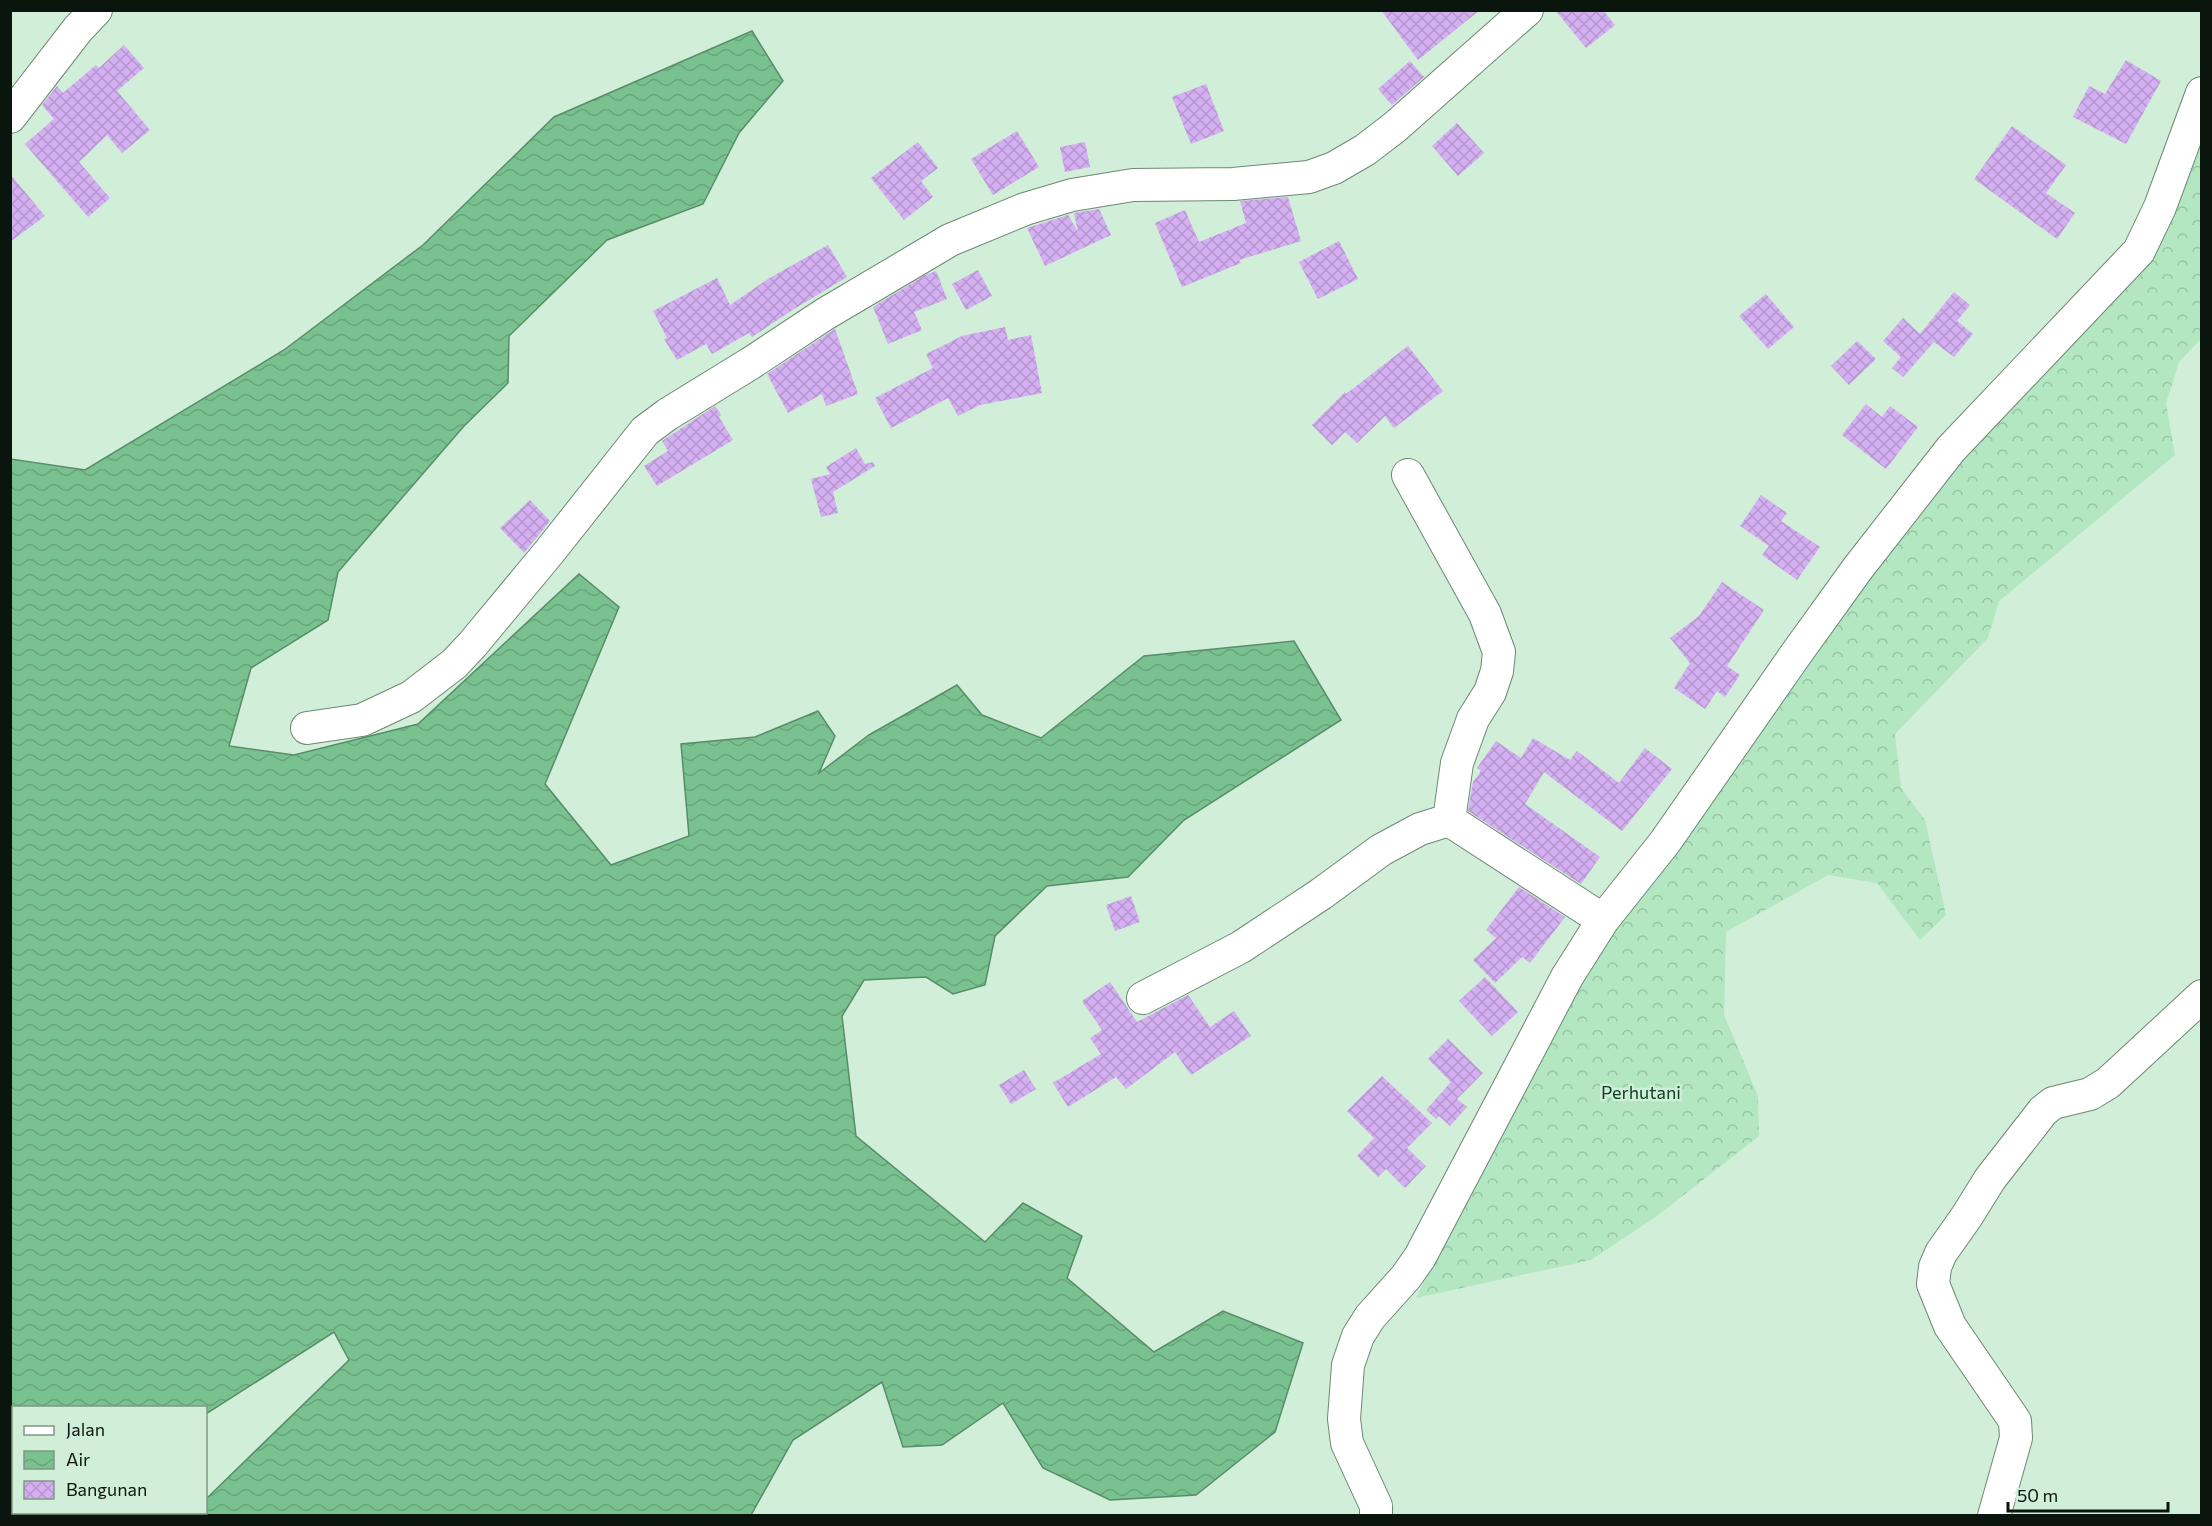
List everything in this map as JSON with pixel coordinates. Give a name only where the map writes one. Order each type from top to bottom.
[{"type":"street","points":[[10,117],[78,29],[96,10]]},
{"type":"street","points":[[307,728],[362,720],[411,697],[437,678],[472,645],[645,431],[825,314],[941,246],[1025,209],[1072,195],[1133,185],[1233,184],[1309,177],[1334,168],[1365,150],[1395,127],[1527,10]]},
{"type":"street","points":[[1376,1515],[1376,1506],[1347,1443],[1344,1419],[1348,1365],[1358,1336],[1370,1317],[1406,1277],[1419,1257],[1567,976],[1603,920],[1671,833],[1851,577],[1951,449],[2139,250],[2157,215],[2202,93]]},
{"type":"street","points":[[1408,475],[1485,614],[1499,652],[1497,671],[1490,692],[1473,718],[1457,763],[1449,820]]},
{"type":"street","points":[[1449,820],[1603,920]]},
{"type":"street","points":[[1143,998],[1241,947],[1321,894],[1381,849],[1420,829],[1449,820]]},
{"type":"street","points":[[1994,1515],[2016,1438],[2015,1421],[1950,1326],[1934,1284],[1935,1267],[1941,1253],[1990,1179],[2043,1111],[2053,1103],[2090,1094],[2108,1083],[2202,996]]},
{"type":"green space","name":"Perhutani","points":[[2201,120],[2201,335],[2200,340],[2179,362],[2166,403],[2175,455],[1999,601],[1988,638],[1895,734],[1901,788],[1925,820],[1946,915],[1920,940],[1877,883],[1828,875],[1726,932],[1724,1015],[1758,1096],[1759,1136],[1657,1216],[1591,1260],[1416,1298],[1505,1122],[1605,940],[1959,455],[2144,259]]},
{"type":"water","points":[[752,31],[783,81],[739,133],[703,204],[607,240],[509,336],[508,383],[464,426],[338,572],[328,620],[251,668],[229,746],[294,755],[418,724],[579,574],[619,607],[545,784],[611,865],[689,836],[681,744],[755,737],[818,711],[835,736],[819,773],[869,735],[957,685],[982,715],[1041,738],[1144,656],[1294,641],[1341,720],[1184,820],[1128,877],[1047,886],[995,936],[985,985],[953,994],[926,977],[864,980],[842,1016],[856,1136],[985,1242],[1023,1203],[1082,1236],[1067,1278],[1154,1352],[1223,1311],[1303,1343],[1275,1432],[1196,1495],[1110,1500],[1043,1468],[1003,1403],[942,1445],[903,1447],[882,1382],[793,1440],[751,1515],[208,1515],[207,1498],[349,1360],[334,1332],[207,1413],[207,1406],[12,1406],[12,1514],[56,1514],[11,1515],[11,459],[85,470],[284,350],[423,245],[554,117]]},
{"type":"building","points":[[1381,10],[1480,10],[1418,60]]},
{"type":"building","points":[[1555,10],[1603,10],[1615,25],[1586,48]]},
{"type":"building","points":[[124,45],[144,68],[117,91],[150,130],[122,153],[107,135],[79,162],[110,198],[88,217],[25,144],[54,119],[42,105],[57,86],[63,93],[96,65],[99,68]]},
{"type":"building","points":[[2126,60],[2161,81],[2126,144],[2073,117],[2089,86],[2105,94]]},
{"type":"building","points":[[1410,61],[1424,77],[1392,105],[1378,89]]},
{"type":"building","points":[[1206,84],[1224,131],[1191,144],[1172,97]]},
{"type":"building","points":[[1457,123],[1484,153],[1458,176],[1432,146]]},
{"type":"building","points":[[2012,126],[2066,165],[2046,193],[2075,213],[2057,239],[1974,179]]},
{"type":"building","points":[[1017,131],[1039,167],[993,195],[971,159]]},
{"type":"building","points":[[918,142],[938,168],[921,181],[933,197],[904,220],[871,178]]},
{"type":"building","points":[[1085,142],[1090,167],[1065,172],[1060,147]]},
{"type":"building","points":[[10,174],[45,216],[10,242]]},
{"type":"building","points":[[1288,197],[1301,241],[1239,260],[1241,263],[1182,287],[1155,223],[1185,210],[1199,242],[1246,223],[1240,201]]},
{"type":"building","points":[[1099,209],[1111,235],[1045,266],[1027,228],[1068,215],[1078,232],[1074,213]]},
{"type":"building","points":[[1339,241],[1358,279],[1318,299],[1299,262]]},
{"type":"building","points":[[828,245],[847,277],[752,337],[749,333],[712,354],[706,344],[677,360],[664,339],[667,338],[653,311],[717,278],[730,305],[768,279]]},
{"type":"building","points":[[978,270],[992,296],[966,310],[952,284]]},
{"type":"building","points":[[936,271],[947,299],[914,312],[922,330],[888,344],[873,307],[925,275]]},
{"type":"building","points":[[1954,292],[1970,305],[1957,321],[1973,334],[1954,357],[1934,342],[1903,377],[1892,368],[1901,357],[1883,341],[1903,318],[1920,334]]},
{"type":"building","points":[[1766,294],[1794,327],[1768,349],[1739,316]]},
{"type":"building","points":[[1005,327],[1008,340],[1031,335],[1042,393],[980,405],[958,416],[948,398],[891,428],[875,398],[933,368],[926,354],[962,336]]},
{"type":"building","points":[[835,329],[858,394],[826,406],[822,394],[788,413],[767,374]]},
{"type":"building","points":[[1857,341],[1876,359],[1849,385],[1831,366]]},
{"type":"building","points":[[1408,346],[1443,391],[1394,428],[1385,416],[1357,443],[1345,432],[1332,445],[1312,425],[1345,392],[1346,394]]},
{"type":"building","points":[[1866,404],[1882,417],[1890,406],[1918,427],[1886,469],[1842,435]]},
{"type":"building","points":[[715,406],[733,440],[657,486],[644,466],[668,451],[662,441]]},
{"type":"building","points":[[856,448],[865,464],[873,462],[875,466],[833,492],[838,513],[821,517],[811,479],[830,474],[826,467]]},
{"type":"building","points":[[1761,495],[1787,513],[1781,521],[1820,547],[1797,580],[1762,555],[1769,546],[1740,526]]},
{"type":"building","points":[[530,500],[550,521],[524,553],[500,528]]},
{"type":"building","points":[[1722,582],[1764,610],[1727,666],[1740,675],[1725,697],[1717,691],[1705,709],[1674,688],[1690,663],[1670,638],[1699,616]]},
{"type":"building","points":[[1533,738],[1570,760],[1577,751],[1619,783],[1645,748],[1672,769],[1622,831],[1544,772],[1525,804],[1600,857],[1581,884],[1468,811],[1473,782],[1481,771],[1477,768],[1496,741],[1521,758]]},
{"type":"building","points":[[1519,887],[1565,917],[1530,963],[1522,957],[1495,983],[1473,960],[1496,938],[1486,930]]},
{"type":"building","points":[[1131,896],[1140,922],[1115,931],[1106,905]]},
{"type":"building","points":[[1485,977],[1518,1012],[1492,1036],[1459,1001]]},
{"type":"building","points":[[1110,982],[1137,1022],[1188,995],[1210,1027],[1234,1011],[1251,1036],[1191,1075],[1175,1052],[1126,1089],[1116,1077],[1068,1107],[1053,1083],[1101,1054],[1090,1038],[1102,1030],[1082,1001]]},
{"type":"building","points":[[1448,1039],[1483,1073],[1457,1099],[1467,1107],[1450,1126],[1439,1116],[1436,1119],[1426,1110],[1451,1082],[1428,1059]]},
{"type":"building","points":[[1024,1070],[1036,1089],[1011,1104],[999,1085]]},
{"type":"building","points":[[1382,1076],[1432,1123],[1407,1148],[1426,1166],[1405,1188],[1386,1169],[1378,1177],[1357,1156],[1374,1138],[1347,1111]]}]
